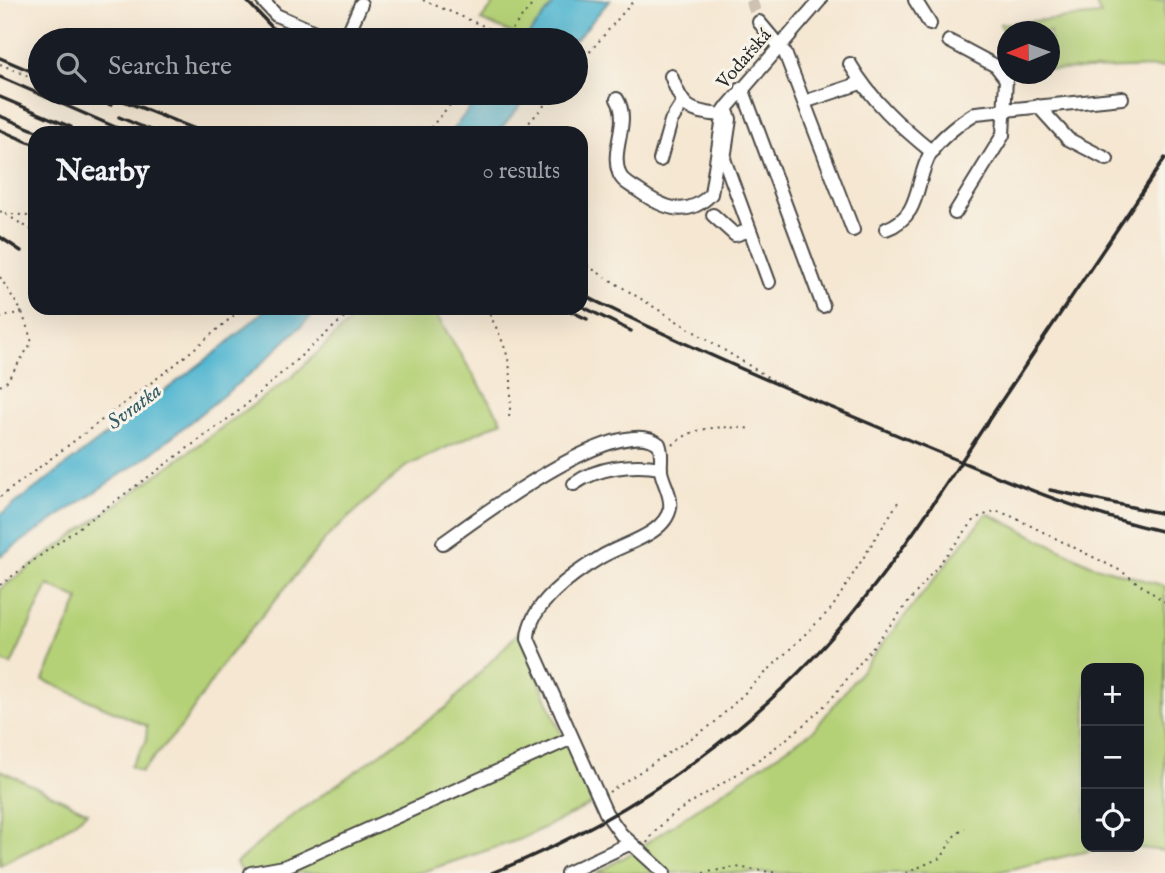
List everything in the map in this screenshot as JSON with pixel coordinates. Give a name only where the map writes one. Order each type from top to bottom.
[{"type":"street","points":[[262,0],[276,15],[305,28]]},
{"type":"street","name":"Vodařská","points":[[617,99],[622,107],[617,163],[622,180],[655,203],[673,209],[692,208],[711,194],[724,112],[742,88],[821,0]]},
{"type":"street","points":[[915,0],[930,24]]},
{"type":"street","points":[[350,28],[361,4]]},
{"type":"street","points":[[759,22],[780,46],[853,230]]},
{"type":"street","points":[[948,41],[1001,70],[1006,79],[1007,108],[1003,135],[955,213]]},
{"type":"street","points":[[850,64],[861,83],[889,116],[932,152]]},
{"type":"street","points":[[671,76],[683,102],[695,112],[724,112],[730,119],[723,155],[769,282]]},
{"type":"street","points":[[804,102],[861,83]]},
{"type":"street","points":[[742,88],[823,306]]},
{"type":"street","points":[[887,229],[904,219],[917,200],[932,152],[964,120],[976,113],[1122,98]]},
{"type":"street","points":[[660,160],[671,121],[683,102]]},
{"type":"street","points":[[1038,106],[1068,139],[1107,159]]},
{"type":"street","points":[[713,215],[735,235],[750,230]]},
{"type":"street","points":[[443,542],[538,480],[608,441],[636,436],[659,444],[670,500],[670,509],[661,524],[583,570],[545,603],[529,626],[528,639],[533,658],[599,798],[621,834],[643,851],[664,873]]},
{"type":"street","points":[[574,484],[583,477],[616,468],[661,462]]},
{"type":"street","points":[[251,873],[284,867],[572,737]]},
{"type":"street","points":[[567,873],[631,843]]},
{"type":"path","points":[[423,0],[488,28]]},
{"type":"path","points":[[513,28],[536,0]]},
{"type":"path","points":[[588,54],[634,0]]},
{"type":"path","points":[[0,64],[28,76]]},
{"type":"path","points":[[432,126],[450,105]]},
{"type":"path","points":[[526,126],[544,105]]},
{"type":"path","points":[[65,126],[67,121]]},
{"type":"path","points":[[2,212],[28,216]]},
{"type":"path","points":[[2,212],[28,228]]},
{"type":"path","points":[[588,266],[779,384]]},
{"type":"path","points":[[0,277],[22,312],[32,342],[29,351],[1,385]]},
{"type":"path","points":[[0,318],[22,312]]},
{"type":"path","points":[[0,497],[172,367],[235,315]]},
{"type":"path","points":[[0,585],[240,410],[347,315]]},
{"type":"path","points":[[490,315],[505,342],[513,383],[509,417]]},
{"type":"path","points":[[0,380],[1,385]]},
{"type":"path","points":[[661,462],[690,431],[752,429]]},
{"type":"path","points":[[599,798],[713,724],[832,608],[900,499]]},
{"type":"path","points":[[643,851],[659,827],[805,726],[831,699],[976,518],[995,511],[1029,524],[1121,571],[1165,602]]},
{"type":"path","points":[[906,873],[942,858],[953,838],[965,828]]},
{"type":"path","points":[[703,873],[718,867],[777,873]]},
{"type":"green space","points":[[497,0],[557,0],[535,28],[500,28],[481,20]]},
{"type":"green space","points":[[1094,0],[1165,0],[1165,67],[1060,70],[1060,21],[1034,21],[1101,15]]},
{"type":"green space","points":[[357,315],[436,315],[502,421],[405,467],[329,535],[226,659],[182,726],[141,772],[130,766],[146,742],[147,726],[43,680],[79,599],[48,585],[11,665],[0,660],[0,589],[293,376]]},
{"type":"green space","points":[[987,513],[1092,565],[1165,586],[1165,851],[1144,849],[1144,663],[1081,663],[1081,852],[1084,852],[994,873],[597,873],[633,852],[814,730]]},
{"type":"green space","points":[[519,632],[562,736],[596,802],[521,839],[419,873],[242,873],[236,863],[285,821],[447,707]]},
{"type":"green space","points":[[0,770],[88,812],[50,840],[0,865]]},
{"type":"water","points":[[557,0],[610,0],[586,28],[534,28]]},
{"type":"water","points":[[472,105],[521,105],[503,126],[456,126]]},
{"type":"water","points":[[259,315],[313,315],[256,369],[148,456],[0,556],[0,515],[224,346]]},
{"type":"tunnel","points":[[751,0],[759,22]]},
{"type":"railway","points":[[246,0],[273,28]]},
{"type":"railway","points":[[0,58],[28,70]]},
{"type":"railway","points":[[0,77],[28,89]]},
{"type":"railway","points":[[0,97],[69,126]]},
{"type":"railway","points":[[64,105],[113,126]]},
{"type":"railway","points":[[134,105],[187,126]]},
{"type":"railway","points":[[0,116],[28,128]]},
{"type":"railway","points":[[119,117],[140,126]]},
{"type":"railway","points":[[0,130],[28,142]]},
{"type":"railway","points":[[492,873],[597,823],[696,761],[785,686],[825,644],[863,600],[915,530],[1165,158]]},
{"type":"railway","points":[[0,237],[21,251]]},
{"type":"railway","points":[[588,297],[762,378],[999,477],[1081,508],[1165,532]]},
{"type":"railway","points":[[588,310],[631,331]]},
{"type":"railway","points":[[579,315],[587,319]]},
{"type":"railway","points":[[1050,490],[1165,514]]},
{"type":"water label","name":"Svratka","points":[[134,406]]}]
